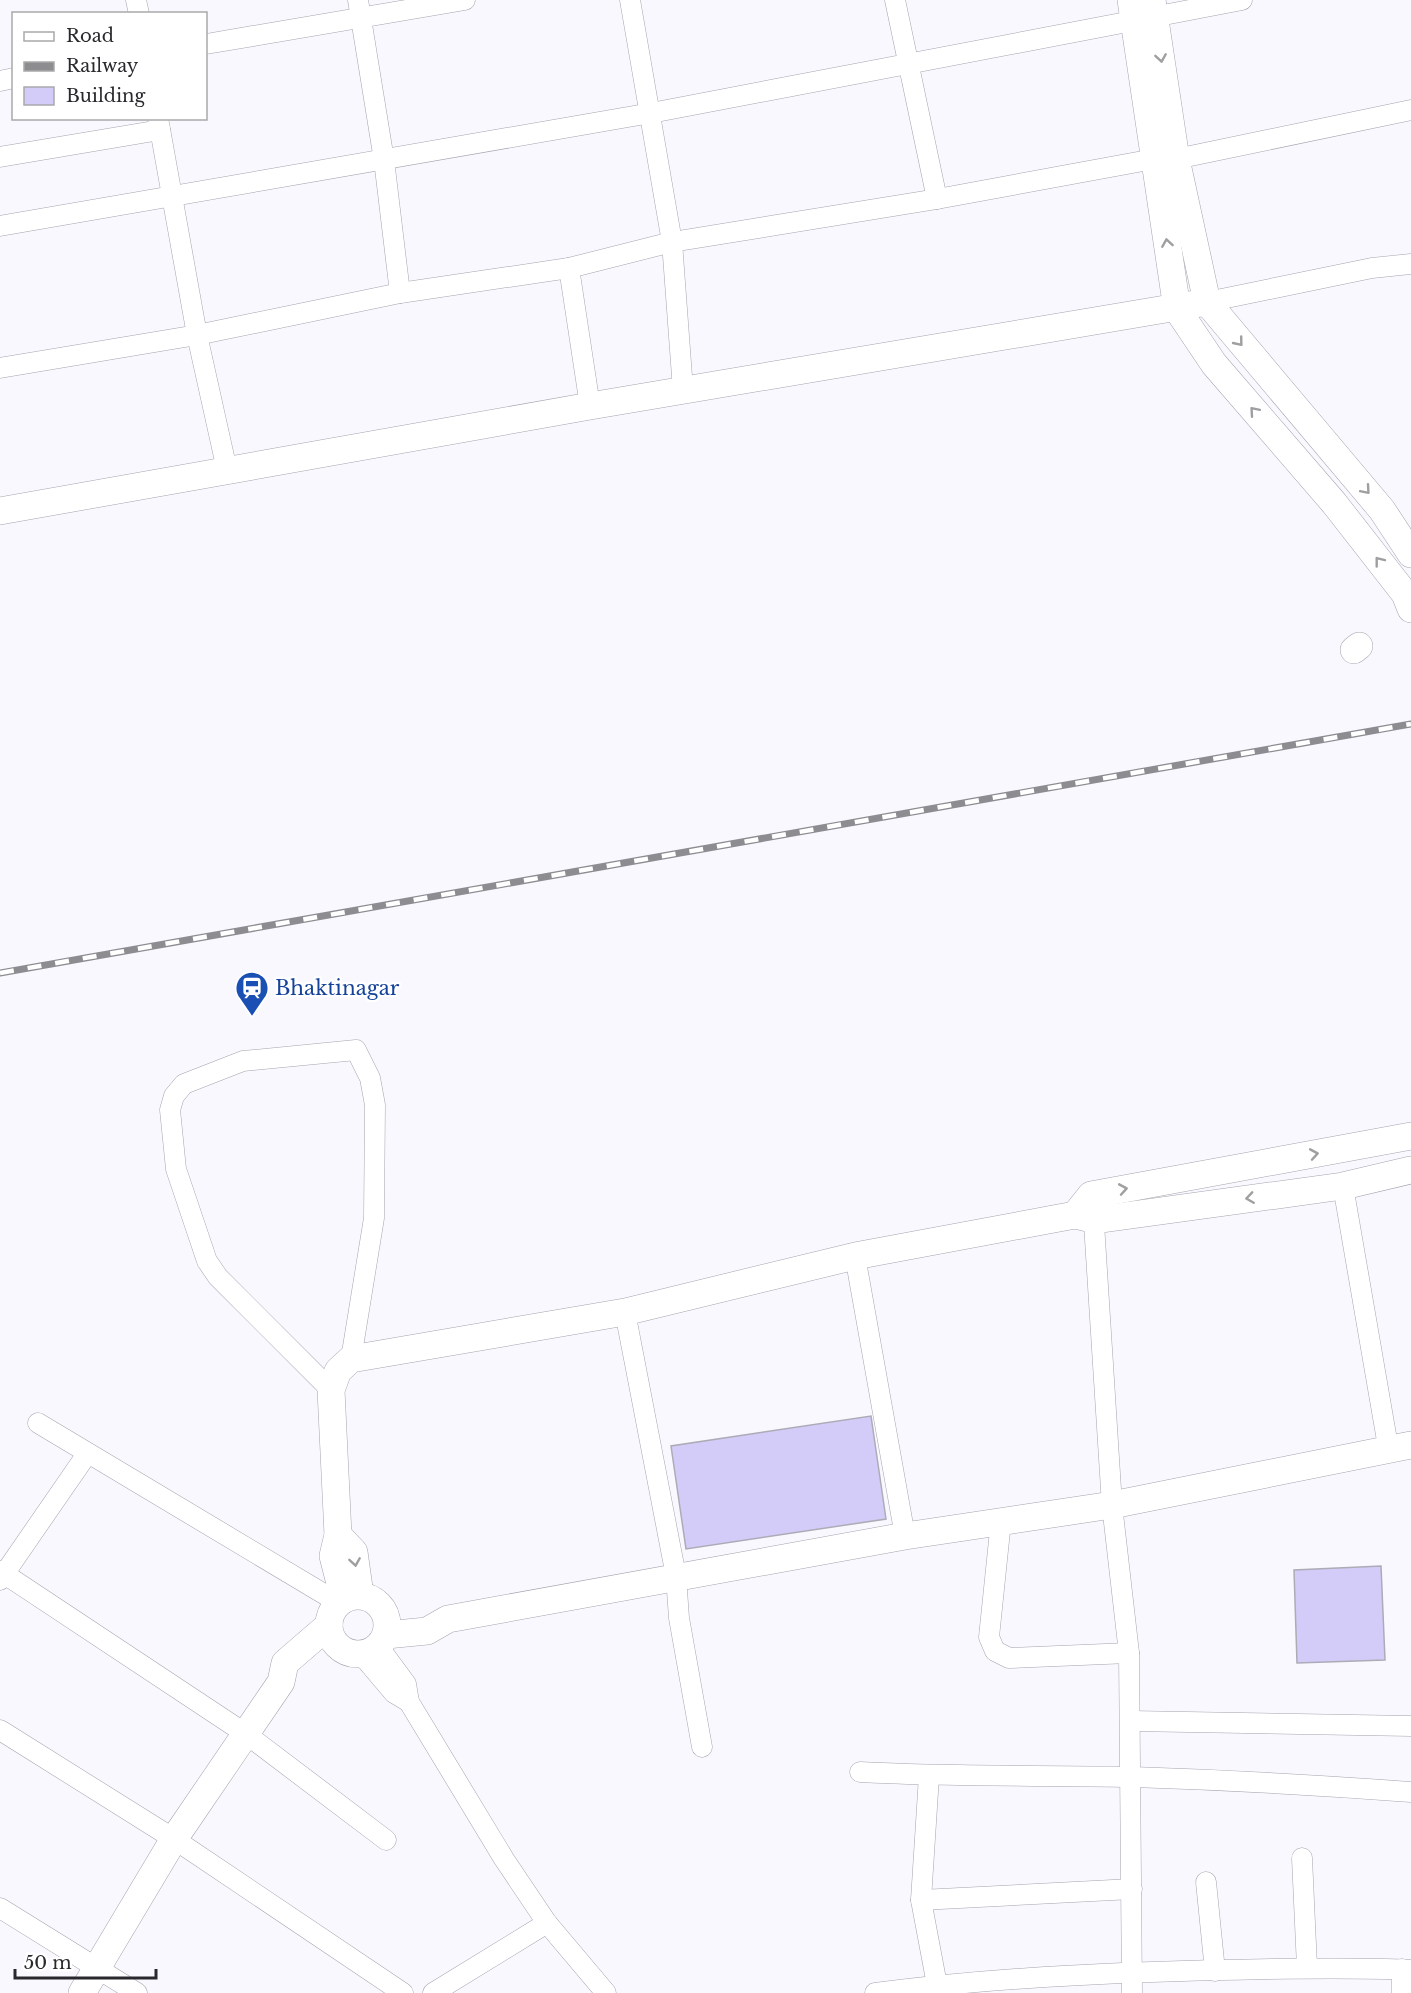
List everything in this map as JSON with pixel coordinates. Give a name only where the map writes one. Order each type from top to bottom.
[{"type":"street","points":[[207,44],[360,9],[465,0]]},
{"type":"street","points":[[630,0],[672,242],[684,390]]},
{"type":"street","points":[[895,0],[937,199]]},
{"type":"street","points":[[0,226],[651,113],[910,64],[1024,40],[1143,10],[1242,0]]},
{"type":"street","points":[[360,9],[384,160],[400,292]]},
{"type":"street","points":[[1143,10],[1165,159],[1177,309],[1214,364],[1335,503],[1405,594],[1411,609]]},
{"type":"street","points":[[0,368],[197,335],[400,292],[569,268],[672,242],[1165,159],[1411,110]]},
{"type":"street","points":[[0,156],[159,124],[197,335],[226,470]]},
{"type":"street","points":[[1165,159],[1207,302],[1382,510],[1411,554]]},
{"type":"street","points":[[0,512],[590,406],[1177,309],[1372,268],[1411,264]]},
{"type":"street","points":[[569,268],[590,406]]},
{"type":"street","points":[[331,1390],[230,1290],[207,1261],[176,1169],[171,1110],[174,1096],[184,1084],[243,1061],[356,1050],[364,1062],[375,1105],[374,1218],[351,1359]]},
{"type":"street","points":[[1343,1186],[1400,1448],[1112,1504],[905,1536],[448,1619],[425,1611],[378,1638],[347,1652],[333,1556],[338,1535],[331,1390],[338,1371],[351,1359],[625,1312],[855,1256],[1087,1210],[1411,1136]]},
{"type":"street","points":[[1087,1210],[1343,1186],[1411,1170]]},
{"type":"street","points":[[1087,1210],[1112,1504],[1129,1653],[1132,1777],[1132,1993]]},
{"type":"street","points":[[855,1256],[905,1536]]},
{"type":"street","points":[[625,1312],[676,1576],[679,1618],[702,1747]]},
{"type":"street","points":[[38,1423],[341,1612]]},
{"type":"street","points":[[87,1454],[2,1575],[246,1734],[386,1840]]},
{"type":"street","points":[[1000,1521],[989,1637],[995,1651],[1009,1658],[1129,1653]]},
{"type":"street","points":[[82,1993],[174,1839],[282,1682],[285,1663],[341,1612],[378,1602],[378,1638],[406,1684],[410,1702],[504,1859],[547,1923],[606,1993]]},
{"type":"street","points":[[1131,1721],[1411,1726]]},
{"type":"street","points":[[0,1730],[174,1839],[403,1993]]},
{"type":"street","points":[[860,1772],[929,1776],[1132,1777],[1266,1782],[1411,1792]]},
{"type":"street","points":[[929,1776],[921,1900],[937,1985]]},
{"type":"street","points":[[1302,1858],[1307,1967]]},
{"type":"street","points":[[1206,1882],[1215,1971]]},
{"type":"street","points":[[921,1900],[1132,1889]]},
{"type":"street","points":[[0,1908],[137,1993]]},
{"type":"street","points":[[433,1993],[547,1923]]},
{"type":"street","points":[[875,1993],[937,1985],[994,1987],[1133,1971],[1215,1971],[1307,1967],[1407,1970],[1402,1993]]},
{"type":"building","points":[[871,1416],[886,1519],[686,1549],[671,1446]]},
{"type":"building","points":[[1381,1566],[1385,1660],[1297,1663],[1294,1570]]},
{"type":"railway","points":[[0,973],[1411,724]]},
{"type":"place","name":"Bhaktinagar","points":[[252,1017]]}]
